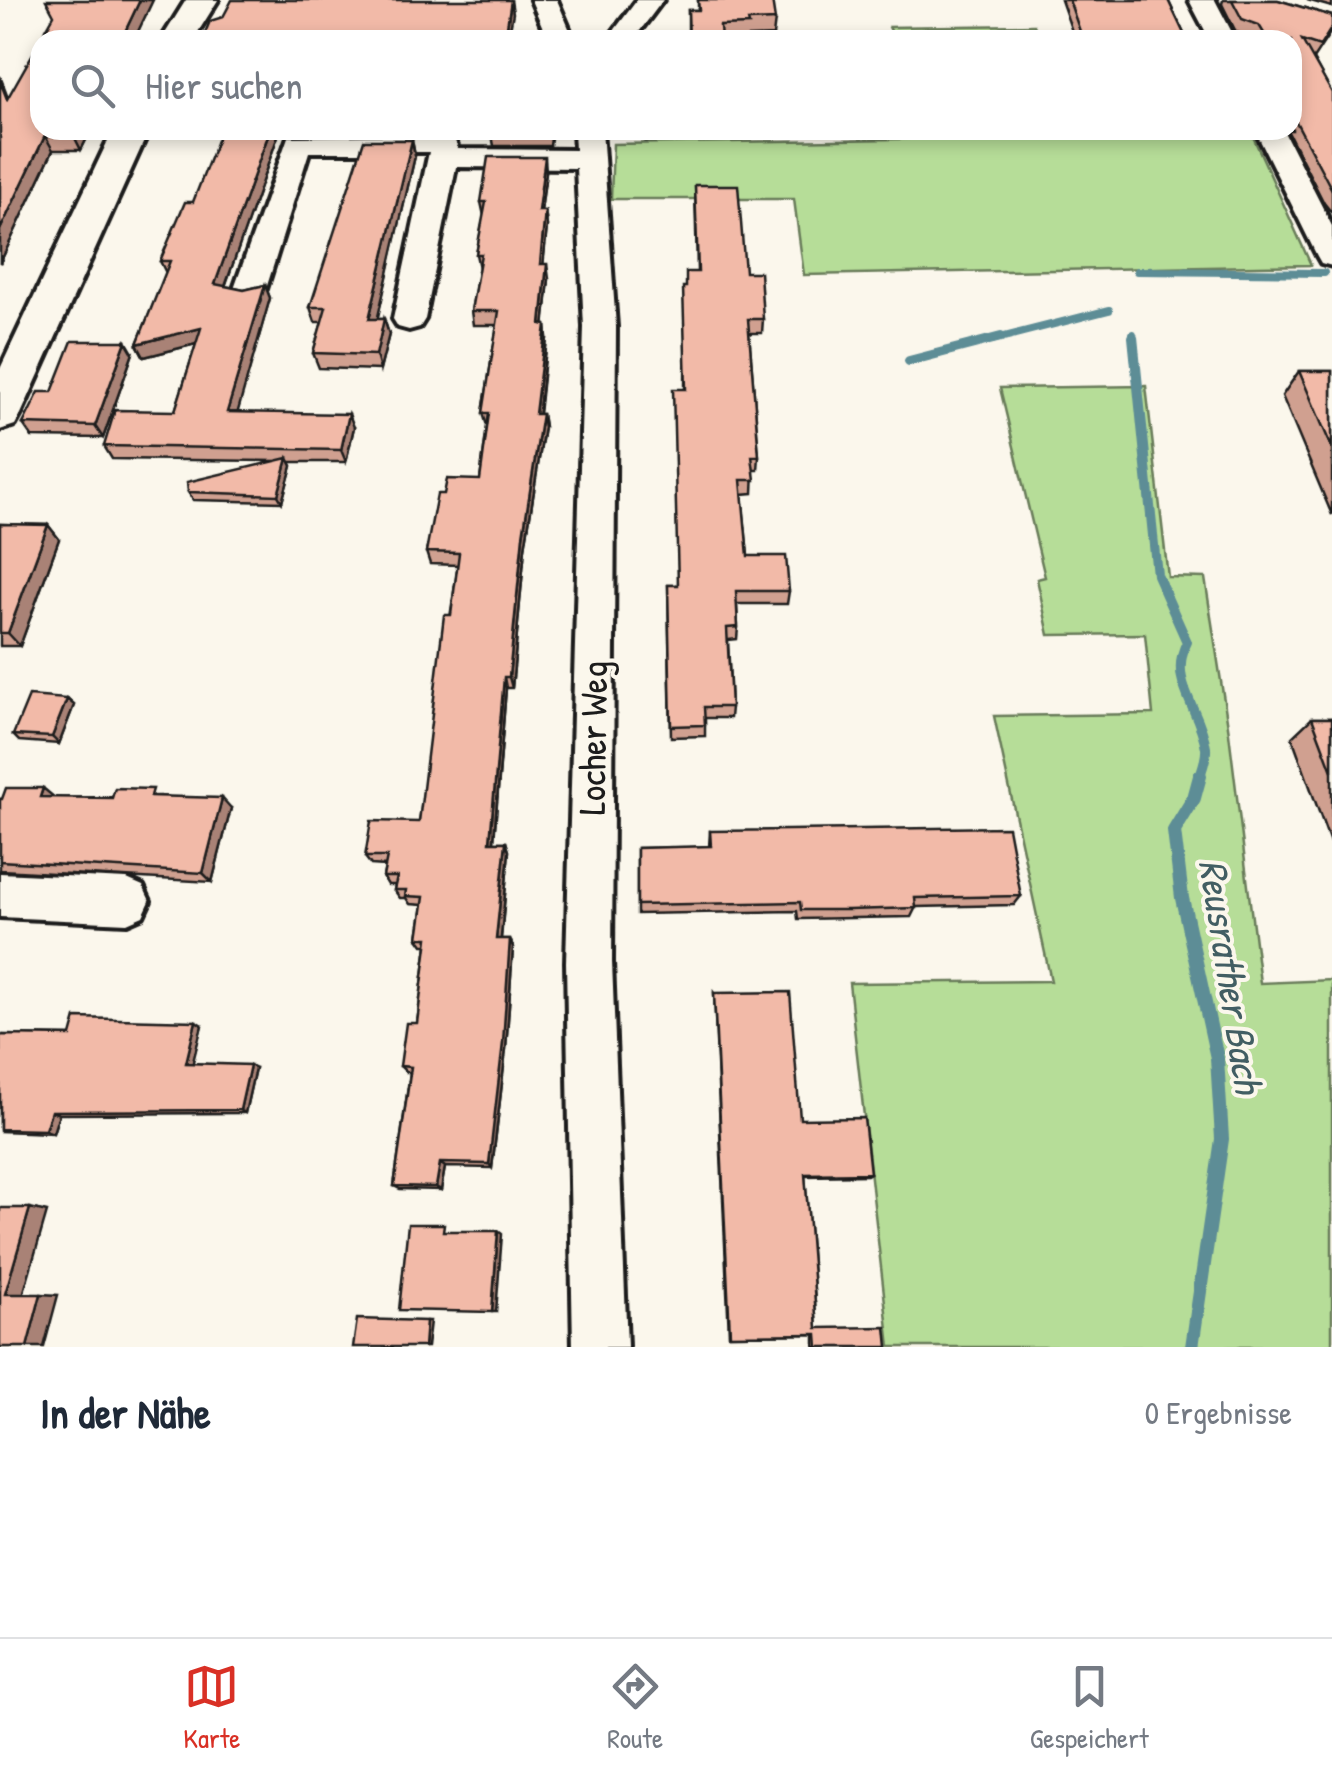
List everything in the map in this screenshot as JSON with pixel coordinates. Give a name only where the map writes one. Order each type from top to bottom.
[{"type":"main road","points":[[184,30],[202,0]]},
{"type":"main road","points":[[0,414],[126,140]]},
{"type":"street","points":[[544,0],[558,30]]},
{"type":"street","points":[[628,30],[650,0]]},
{"type":"street","points":[[1202,0],[1218,30]]},
{"type":"street","points":[[1274,140],[1330,247]]},
{"type":"street","points":[[250,288],[298,143],[444,144],[409,319]]},
{"type":"street","points":[[442,158],[589,144]]},
{"type":"street","name":"Locher Weg","points":[[589,144],[600,327],[589,962],[600,1347]]},
{"type":"street","points":[[0,895],[127,901]]},
{"type":"green space","points":[[1034,25],[1037,30],[891,30],[889,27]]},
{"type":"green space","points":[[1255,140],[1311,265],[804,275],[794,199],[611,199],[613,144]]},
{"type":"green space","points":[[1146,386],[1168,577],[1205,578],[1260,983],[1332,980],[1332,1347],[890,1347],[849,983],[1051,981],[994,716],[1153,714],[1145,634],[1049,635],[1037,579],[1045,577],[1000,388]]},
{"type":"building","points":[[46,0],[140,0],[126,30],[46,30],[54,15]]},
{"type":"building","points":[[232,0],[511,0],[506,30],[206,30],[210,21],[223,17]]},
{"type":"building","points":[[698,0],[772,0],[775,20],[720,26],[720,30],[689,30],[688,10],[699,10]]},
{"type":"building","points":[[1069,0],[1168,0],[1182,30],[1080,30]]},
{"type":"building","points":[[1232,0],[1278,0],[1332,16],[1332,27],[1320,46],[1302,40],[1302,30],[1262,30],[1242,19]]},
{"type":"building","points":[[1302,40],[1332,93],[1332,190],[1302,133]]},
{"type":"building","points":[[30,59],[30,140],[43,140],[0,230],[0,81],[7,99]]},
{"type":"building","points":[[217,140],[266,140],[215,284],[244,290],[265,285],[227,412],[349,414],[341,450],[104,446],[115,410],[175,411],[201,328],[137,344],[170,261],[160,261],[185,202],[193,202]]},
{"type":"building","points":[[364,140],[412,140],[369,319],[384,319],[376,355],[313,353],[326,307],[310,307]]},
{"type":"building","points":[[488,157],[545,157],[538,211],[545,211],[540,264],[547,264],[541,324],[546,325],[535,414],[542,414],[523,536],[509,677],[504,677],[490,842],[506,842],[496,939],[510,939],[503,1043],[489,1164],[440,1163],[436,1187],[394,1186],[411,1067],[400,1066],[406,1023],[417,1023],[428,938],[418,938],[424,897],[405,896],[406,890],[394,890],[397,877],[383,877],[387,857],[365,857],[371,821],[419,822],[444,615],[451,615],[459,553],[426,552],[437,494],[444,494],[447,479],[480,480],[489,413],[483,413],[499,311],[471,311],[481,254],[476,254],[486,202],[481,202]]},
{"type":"building","points":[[695,185],[738,185],[745,272],[760,272],[763,319],[748,319],[759,456],[752,456],[755,480],[741,480],[748,556],[786,556],[789,591],[736,591],[738,627],[727,628],[731,707],[704,707],[705,725],[671,726],[668,585],[678,585],[673,389],[686,389],[683,287],[686,272],[698,272]]},
{"type":"building","points":[[72,341],[126,341],[95,426],[23,424],[39,392],[52,392]]},
{"type":"building","points":[[1299,371],[1332,371],[1332,448]]},
{"type":"building","points":[[288,458],[278,495],[188,492],[187,482]]},
{"type":"building","points":[[0,524],[48,525],[8,633],[0,633]]},
{"type":"building","points":[[29,696],[67,699],[52,737],[13,735]]},
{"type":"building","points":[[1312,718],[1332,718],[1332,771]]},
{"type":"building","points":[[6,788],[43,788],[40,797],[112,798],[115,788],[153,789],[151,796],[222,798],[203,873],[0,861],[0,799]]},
{"type":"building","points":[[1008,827],[1021,896],[915,898],[916,908],[848,910],[801,910],[800,902],[637,905],[637,848],[711,846],[710,831]]},
{"type":"building","points":[[790,992],[800,1119],[864,1118],[870,1173],[805,1174],[817,1328],[886,1327],[888,1347],[818,1347],[817,1334],[730,1335],[714,993]]},
{"type":"building","points":[[76,1018],[196,1021],[186,1063],[250,1065],[240,1110],[51,1111],[45,1130],[0,1129],[0,1035],[71,1036]]},
{"type":"building","points":[[0,1208],[30,1208],[5,1294],[41,1294],[27,1347],[0,1347]]},
{"type":"building","points":[[408,1224],[444,1224],[443,1231],[498,1231],[492,1312],[399,1310]]},
{"type":"building","points":[[357,1319],[426,1321],[424,1347],[353,1347]]},
{"type":"waterway","name":"Reusrather Bach","points":[[1137,271],[1324,273]]},
{"type":"waterway","points":[[992,340],[1109,310]]},
{"type":"waterway","name":"Reusrather Bach","points":[[1133,334],[1134,340]]},
{"type":"waterway","points":[[909,361],[1001,337]]},
{"type":"waterway","name":"Reusrather Bach","points":[[1133,337],[1157,575],[1187,642],[1182,656],[1183,682],[1206,748],[1199,779]]},
{"type":"waterway","name":"Reusrather Bach","points":[[1192,1347],[1222,1139],[1217,1058],[1182,898],[1174,831],[1194,798],[1200,776]]}]
